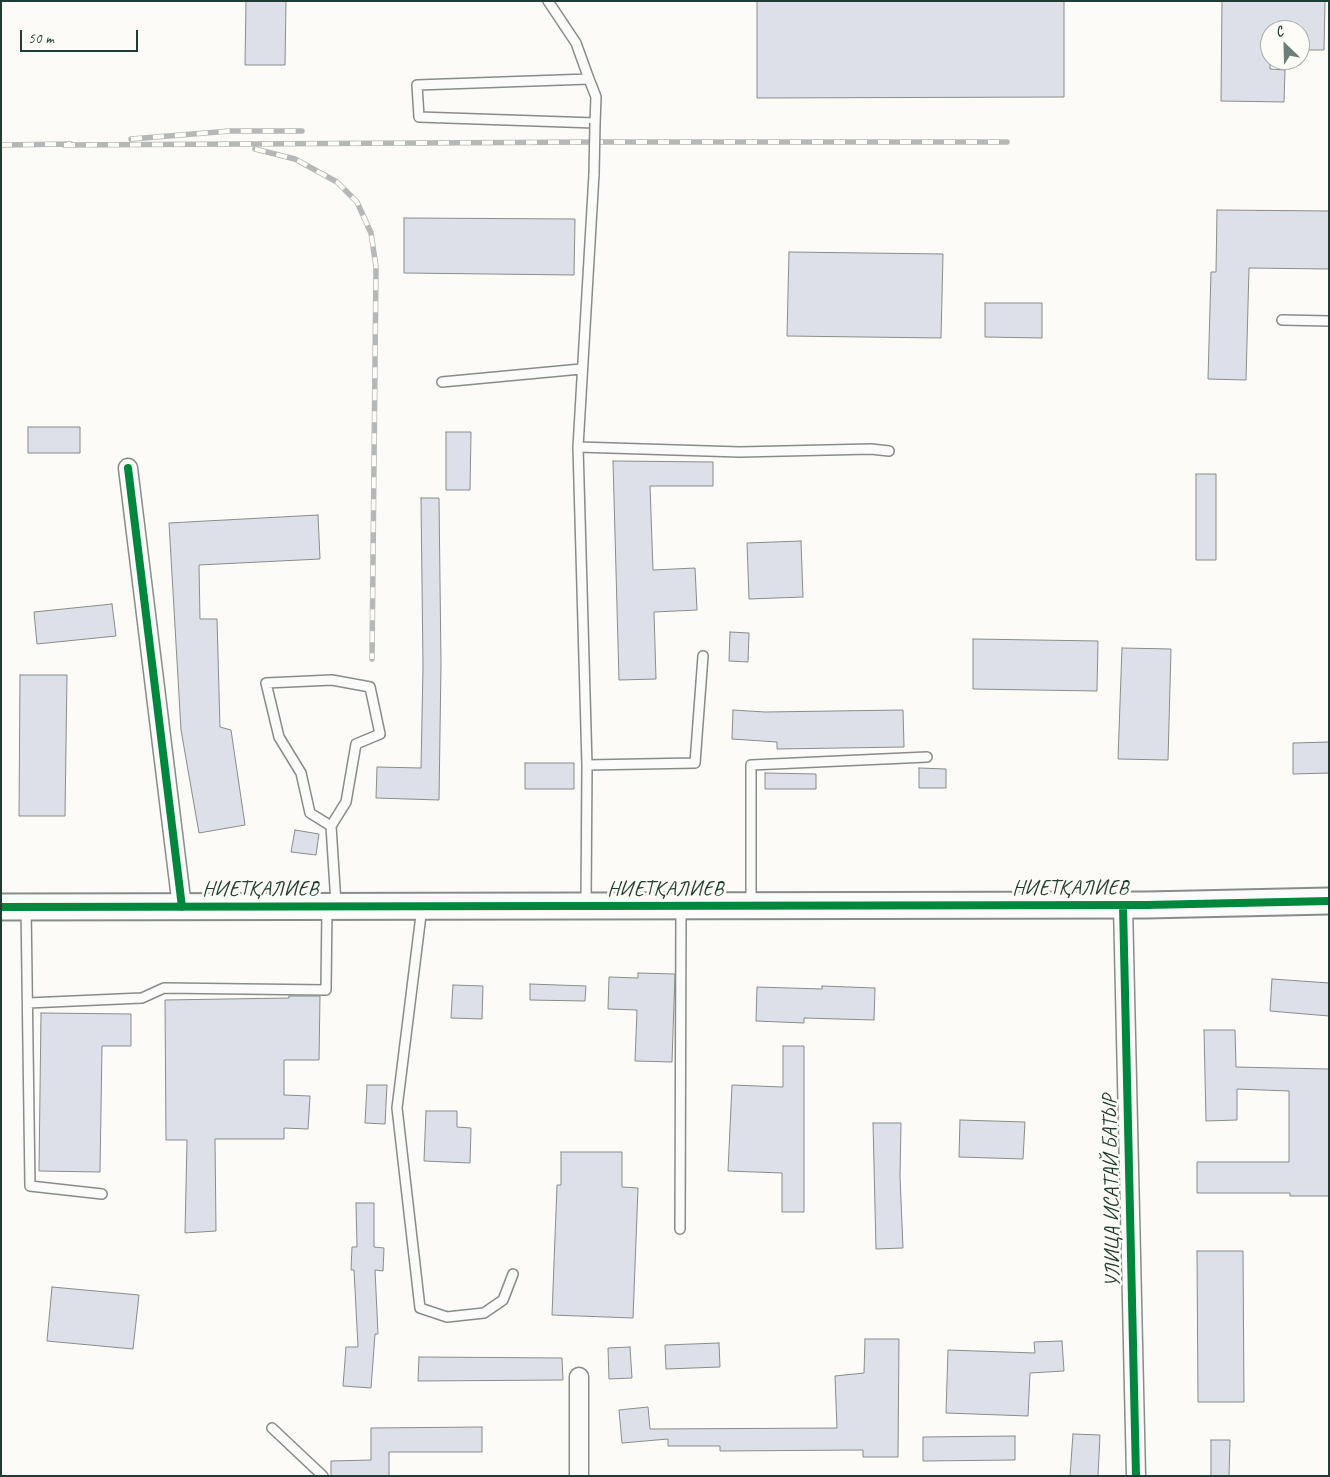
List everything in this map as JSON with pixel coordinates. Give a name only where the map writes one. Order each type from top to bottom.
[{"type":"street","points":[[128,468],[182,907]]},
{"type":"street","name":"НИЕТҚАЛИЕВ","points":[[1,907],[1123,905],[1329,901]]},
{"type":"street","name":"УЛИЦА ИСАТАЙ БАТЫР","points":[[1123,905],[1136,1476]]},
{"type":"street","points":[[579,1377],[579,1476]]},
{"type":"lane","points":[[548,1],[576,43],[596,97],[594,174],[581,368],[578,447],[587,765],[586,906]]},
{"type":"lane","points":[[589,79],[417,85],[418,117],[595,124]]},
{"type":"lane","points":[[1282,320],[1329,321]]},
{"type":"lane","points":[[442,382],[581,368]]},
{"type":"lane","points":[[578,447],[740,452],[871,449],[889,451]]},
{"type":"lane","points":[[587,765],[695,763],[703,656]]},
{"type":"lane","points":[[28,1003],[142,998],[164,988],[326,990],[331,907],[331,826],[346,802],[356,744],[380,734],[370,687],[332,680],[266,683],[279,737],[300,773],[310,813],[331,826]]},
{"type":"lane","points":[[751,906],[751,765],[927,757]]},
{"type":"lane","points":[[680,1229],[681,906]]},
{"type":"lane","points":[[26,907],[30,1186],[102,1194]]},
{"type":"lane","points":[[422,907],[397,1108],[420,1308],[447,1317],[484,1313],[503,1300],[512,1274]]},
{"type":"lane","points":[[272,1428],[323,1476]]},
{"type":"building","points":[[246,1],[286,1],[285,65],[245,65]]},
{"type":"building","points":[[757,1],[1064,1],[1064,97],[757,98]]},
{"type":"building","points":[[1222,1],[1325,1],[1324,50],[1310,50],[1310,20],[1260,20],[1260,70],[1285,70],[1284,102],[1221,101]]},
{"type":"building","points":[[1217,210],[1329,211],[1329,269],[1249,268],[1246,380],[1208,379],[1211,272],[1216,272]]},
{"type":"building","points":[[404,218],[575,219],[574,275],[404,273]]},
{"type":"building","points":[[789,252],[943,254],[941,338],[787,336]]},
{"type":"building","points":[[985,303],[1042,303],[1042,338],[985,337]]},
{"type":"building","points":[[28,427],[80,427],[80,453],[28,453]]},
{"type":"building","points":[[446,432],[471,432],[470,490],[446,490]]},
{"type":"building","points":[[613,461],[713,462],[713,486],[650,486],[653,570],[695,568],[697,610],[654,612],[656,679],[619,680]]},
{"type":"building","points":[[1196,474],[1216,474],[1216,560],[1196,560]]},
{"type":"building","points":[[421,498],[439,498],[441,664],[439,800],[376,798],[377,767],[421,768],[423,667]]},
{"type":"building","points":[[318,515],[320,559],[199,565],[200,619],[217,619],[220,727],[231,730],[245,825],[199,833],[181,730],[169,523]]},
{"type":"building","points":[[801,541],[803,597],[749,599],[747,543]]},
{"type":"building","points":[[112,604],[116,636],[37,644],[34,612]]},
{"type":"building","points":[[730,632],[749,633],[748,662],[729,661]]},
{"type":"building","points":[[973,639],[1098,641],[1097,691],[973,689]]},
{"type":"building","points":[[1122,648],[1171,649],[1168,760],[1118,759]]},
{"type":"building","points":[[20,675],[67,675],[65,816],[19,816]]},
{"type":"building","points":[[733,710],[765,712],[903,710],[904,747],[777,749],[777,742],[732,739]]},
{"type":"building","points":[[1329,742],[1329,773],[1293,774],[1293,743]]},
{"type":"building","points":[[525,763],[574,763],[574,789],[525,789]]},
{"type":"building","points":[[919,768],[946,769],[946,788],[919,788]]},
{"type":"building","points":[[765,773],[816,774],[816,789],[765,789]]},
{"type":"building","points":[[295,830],[319,834],[316,855],[291,852]]},
{"type":"building","points":[[638,973],[675,974],[672,1062],[635,1061],[637,1010],[608,1009],[609,977],[638,978]]},
{"type":"building","points":[[1272,979],[1329,983],[1329,1016],[1270,1011]]},
{"type":"building","points":[[530,984],[586,986],[585,1001],[530,1000]]},
{"type":"building","points":[[453,985],[483,986],[482,1019],[451,1018]]},
{"type":"building","points":[[822,986],[875,988],[874,1020],[804,1018],[804,1023],[756,1021],[757,987],[822,989]]},
{"type":"building","points":[[289,996],[320,996],[319,1060],[284,1060],[284,1095],[310,1096],[308,1129],[284,1128],[284,1139],[215,1139],[216,1231],[185,1233],[187,1140],[166,1140],[165,1000],[289,998]]},
{"type":"building","points":[[41,1013],[131,1014],[131,1046],[102,1046],[100,1172],[39,1171]]},
{"type":"building","points":[[1204,1030],[1235,1030],[1236,1067],[1329,1069],[1329,1196],[1290,1196],[1290,1193],[1197,1193],[1197,1162],[1289,1162],[1289,1091],[1237,1089],[1237,1120],[1206,1121]]},
{"type":"building","points":[[783,1046],[804,1046],[804,1212],[782,1212],[782,1173],[728,1171],[732,1085],[783,1087]]},
{"type":"building","points":[[367,1085],[387,1085],[385,1124],[365,1123]]},
{"type":"building","points":[[426,1111],[457,1111],[457,1127],[471,1128],[470,1163],[424,1161]]},
{"type":"building","points":[[960,1120],[1025,1122],[1023,1159],[959,1157]]},
{"type":"building","points":[[873,1123],[901,1123],[900,1176],[903,1248],[876,1249]]},
{"type":"building","points":[[561,1152],[622,1152],[622,1187],[638,1188],[633,1318],[552,1315],[557,1185],[561,1185]]},
{"type":"building","points":[[356,1203],[374,1203],[374,1247],[384,1248],[383,1271],[375,1270],[378,1334],[375,1334],[371,1388],[343,1386],[346,1347],[358,1347],[354,1270],[351,1270],[352,1247],[357,1247]]},
{"type":"building","points":[[1197,1251],[1243,1251],[1244,1402],[1198,1402]]},
{"type":"building","points":[[52,1287],[139,1295],[133,1349],[47,1341]]},
{"type":"building","points":[[865,1339],[899,1339],[898,1457],[863,1457],[863,1450],[720,1451],[720,1446],[668,1446],[668,1439],[622,1443],[619,1410],[648,1407],[650,1429],[837,1428],[835,1376],[864,1373]]},
{"type":"building","points":[[1062,1341],[1064,1371],[1030,1373],[1028,1416],[946,1413],[948,1350],[1035,1353],[1034,1342]]},
{"type":"building","points":[[719,1343],[720,1367],[666,1369],[665,1345]]},
{"type":"building","points":[[630,1347],[632,1378],[609,1379],[608,1348]]},
{"type":"building","points":[[419,1357],[562,1358],[563,1380],[418,1381]]},
{"type":"building","points":[[482,1427],[482,1452],[389,1452],[389,1476],[331,1476],[331,1461],[371,1460],[371,1428]]},
{"type":"building","points":[[1073,1434],[1100,1435],[1098,1476],[1070,1476]]},
{"type":"building","points":[[1015,1436],[1015,1460],[923,1461],[923,1437]]},
{"type":"building","points":[[1211,1440],[1230,1440],[1229,1476],[1211,1476]]},
{"type":"railway","points":[[131,139],[230,131],[302,131]]},
{"type":"railway","points":[[64,145],[1007,142]]},
{"type":"railway","points":[[1,145],[71,144]]},
{"type":"railway","points":[[255,149],[295,159],[337,182],[357,202],[371,233],[376,267],[372,659]]},
{"type":"cycle path","points":[[128,468],[182,907]]},
{"type":"cycle path","points":[[1,907],[1147,905],[1329,901]]},
{"type":"cycle path","points":[[1123,905],[1136,1476]]}]
